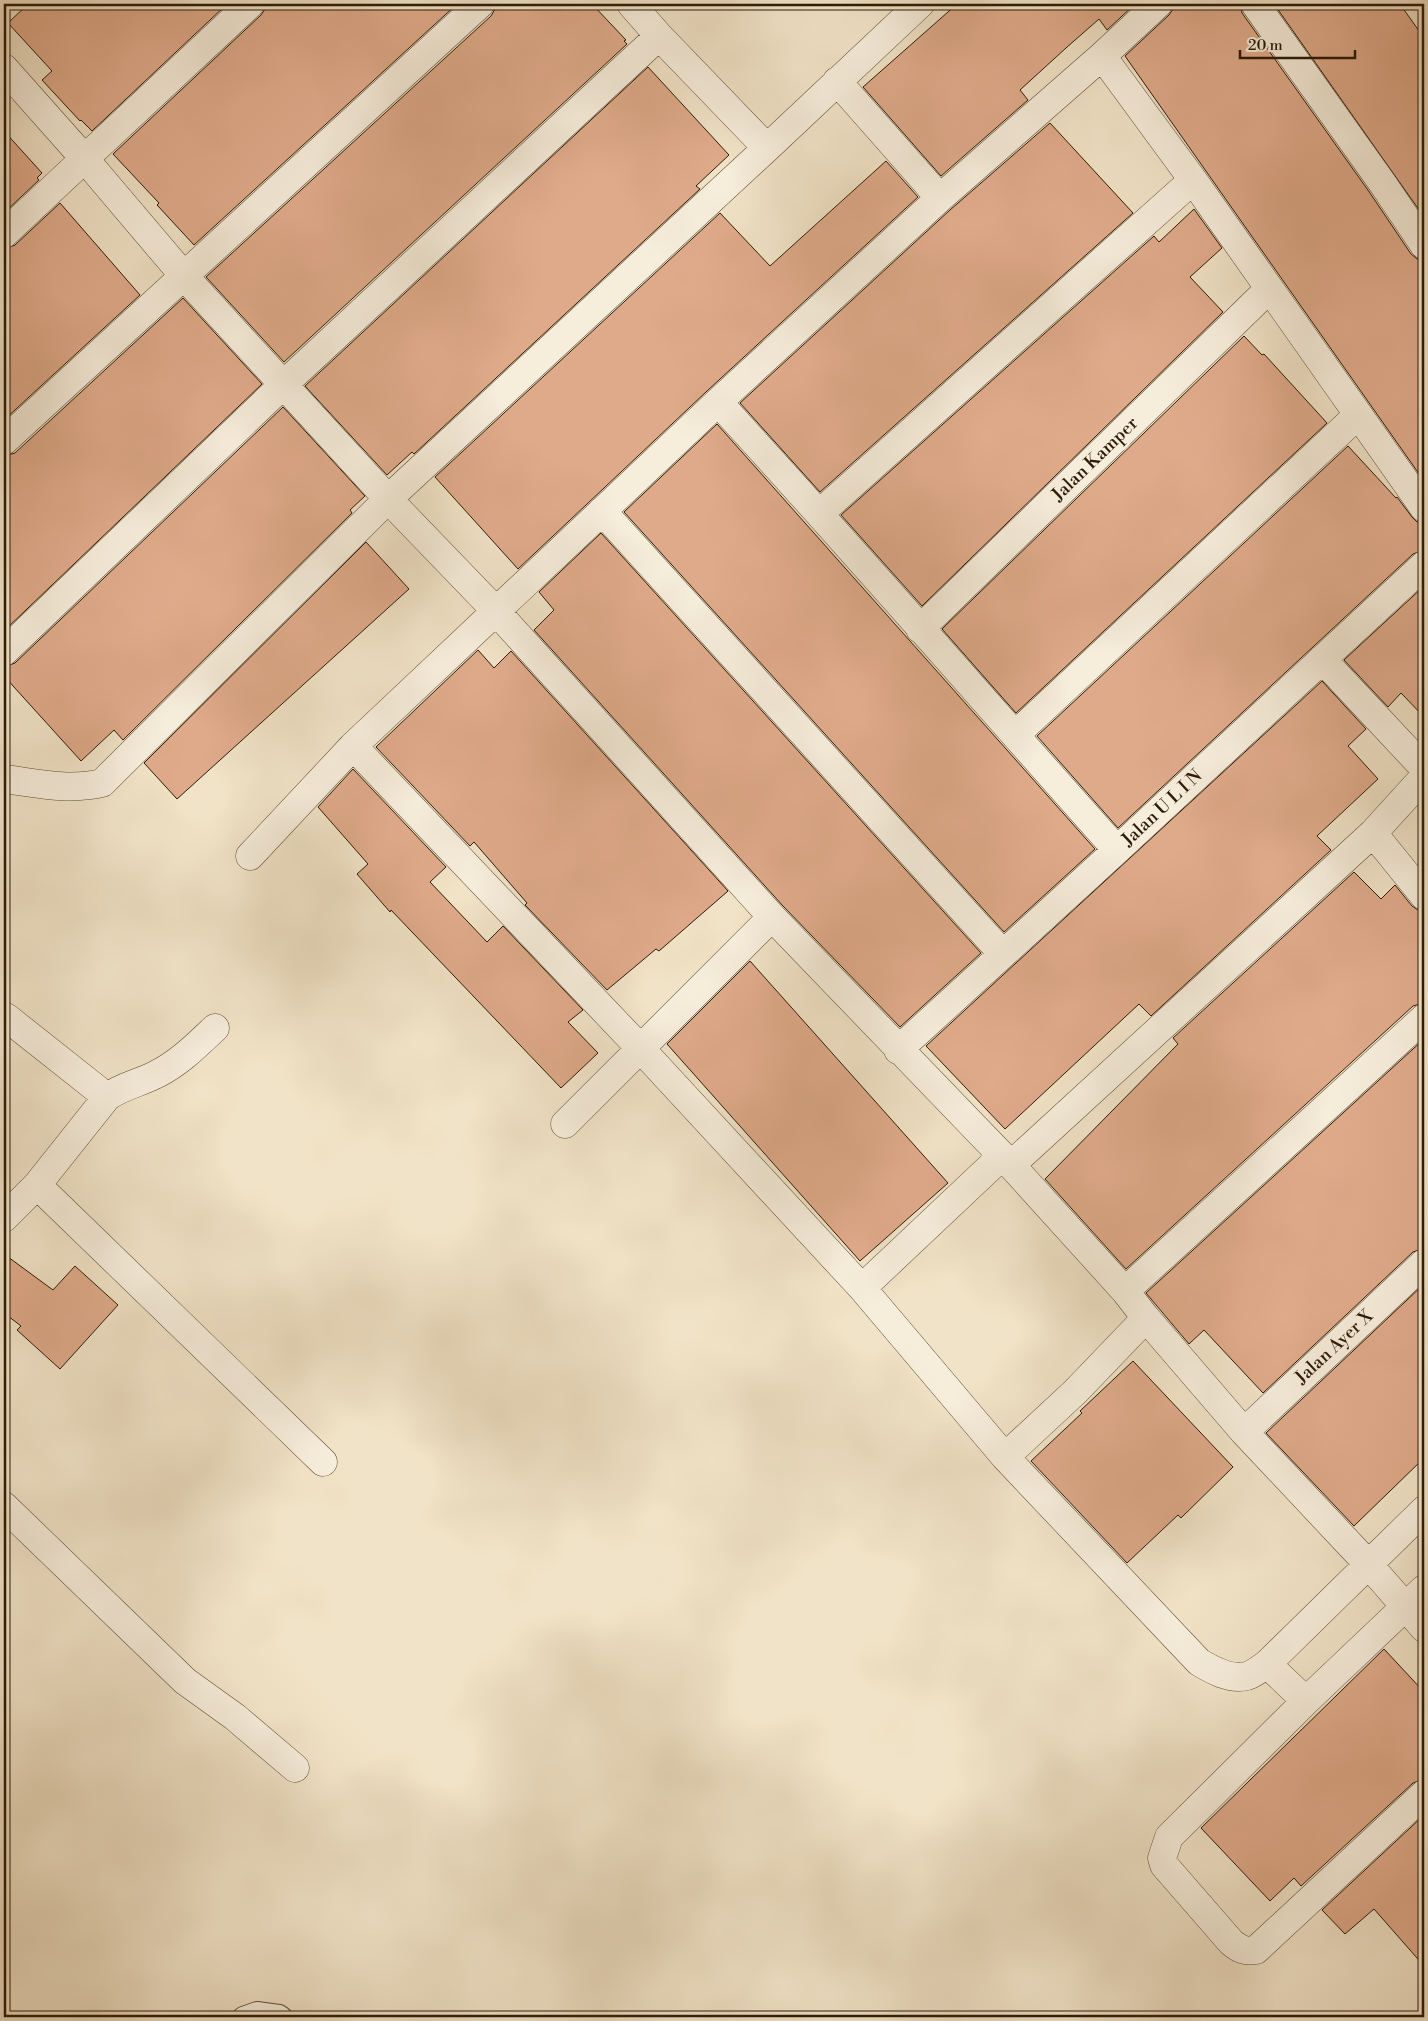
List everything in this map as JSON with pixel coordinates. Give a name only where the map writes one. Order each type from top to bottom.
[{"type":"street","points":[[4,234],[250,4]]},
{"type":"street","points":[[4,441],[480,4]]},
{"type":"street","points":[[631,4],[659,36],[767,148]]},
{"type":"street","points":[[4,779],[69,787],[102,783],[388,499],[920,4]]},
{"type":"street","points":[[250,856],[353,746],[495,610],[940,198],[1102,56],[1158,4]]},
{"type":"street","points":[[1255,4],[1424,245]]},
{"type":"street","points":[[4,652],[284,384],[659,36]]},
{"type":"street","points":[[1102,56],[1193,180],[1424,508]]},
{"type":"street","points":[[4,68],[84,158],[184,276],[388,499],[495,610],[772,917],[1006,1160],[1125,1291],[1244,1432],[1369,1565],[1424,1628]]},
{"type":"street","points":[[837,81],[940,198]]},
{"type":"street","points":[[820,514],[1193,180]]},
{"type":"street","name":"Jalan Kamper","points":[[920,630],[1269,289]]},
{"type":"street","points":[[718,402],[820,514],[920,630],[1117,850]]},
{"type":"street","points":[[1014,735],[1358,415]]},
{"type":"street","points":[[602,511],[1003,954]]},
{"type":"street","name":"Jalan U L I N","points":[[898,1050],[1117,850],[1424,564]]},
{"type":"street","points":[[1322,659],[1424,768]]},
{"type":"street","points":[[353,746],[640,1048],[862,1288],[1005,1457],[1199,1662],[1214,1671],[1235,1677],[1248,1676],[1267,1664],[1424,1510]]},
{"type":"street","points":[[862,1288],[1373,833],[1424,777]]},
{"type":"street","points":[[1373,833],[1424,896]]},
{"type":"street","points":[[565,1124],[772,917]]},
{"type":"street","points":[[6,1017],[107,1097]]},
{"type":"street","points":[[1125,1291],[1424,1018]]},
{"type":"street","points":[[4,1218],[37,1185],[107,1097],[115,1091],[156,1075],[172,1065],[215,1028]]},
{"type":"street","points":[[37,1185],[324,1462]]},
{"type":"street","name":"Jalan Ayer X","points":[[1244,1432],[1424,1263]]},
{"type":"street","points":[[1005,1457],[1082,1385],[1146,1318]]},
{"type":"street","points":[[4,1506],[185,1681],[236,1717],[295,1768]]},
{"type":"street","points":[[1424,1589],[1306,1701],[1169,1837],[1162,1858],[1164,1865],[1236,1946],[1248,1952],[1256,1950],[1424,1794]]},
{"type":"street","points":[[1267,1664],[1306,1701]]},
{"type":"lane","points":[[243,2017],[257,2012],[282,2017]]},
{"type":"building","points":[[28,4],[227,4],[92,131],[80,121],[42,80],[52,71],[8,23]]},
{"type":"building","points":[[265,4],[457,4],[194,245],[157,205],[159,203],[113,154],[261,15],[265,9]]},
{"type":"building","points":[[495,4],[592,4],[626,40],[624,41],[627,44],[284,362],[206,277],[491,16],[495,9]]},
{"type":"building","points":[[957,4],[1135,4],[1107,30],[1099,19],[1066,48],[1020,90],[1028,100],[941,176],[863,87]]},
{"type":"building","points":[[1173,4],[1240,4],[1242,13],[1411,254],[1417,259],[1424,260],[1424,481],[1125,56],[1169,15],[1173,9]]},
{"type":"building","points":[[1274,4],[1400,4],[1424,38],[1424,217]]},
{"type":"building","points":[[648,67],[729,155],[696,186],[700,189],[414,454],[412,452],[387,475],[305,386]]},
{"type":"building","points":[[1050,123],[1133,213],[820,492],[740,403],[950,210]]},
{"type":"building","points":[[4,131],[42,173],[37,178],[39,180],[4,213]]},
{"type":"building","points":[[886,161],[918,197],[707,391],[518,569],[435,477],[720,213],[770,266]]},
{"type":"building","points":[[60,203],[140,295],[4,420],[4,249],[15,245]]},
{"type":"building","points":[[1194,209],[1222,248],[1190,277],[1223,312],[922,606],[841,515],[1154,236],[1159,242]]},
{"type":"building","points":[[183,298],[262,384],[4,631],[4,456],[15,453]]},
{"type":"building","points":[[1244,336],[1262,355],[1264,354],[1327,423],[1016,713],[942,629]]},
{"type":"building","points":[[283,407],[365,496],[350,510],[352,513],[123,740],[114,730],[81,761],[4,676],[4,667],[15,663]]},
{"type":"building","points":[[717,424],[1095,849],[1004,932],[624,512]]},
{"type":"building","points":[[1348,446],[1397,497],[1412,517],[1417,522],[1424,523],[1424,550],[1413,554],[1118,828],[1037,736]]},
{"type":"building","points":[[601,533],[981,953],[900,1027],[783,906],[534,630],[554,610],[539,592]]},
{"type":"building","points":[[366,542],[409,589],[177,799],[144,763]]},
{"type":"building","points":[[1424,586],[1424,717],[1401,693],[1388,707],[1344,660]]},
{"type":"building","points":[[478,650],[494,668],[511,651],[728,891],[659,951],[656,949],[607,990],[525,905],[527,903],[474,842],[470,846],[376,747]]},
{"type":"building","points":[[1322,681],[1366,729],[1348,746],[1378,779],[1317,836],[1331,850],[1151,1016],[1139,1004],[1005,1129],[926,1046]]},
{"type":"building","points":[[353,769],[446,867],[430,882],[487,942],[503,926],[583,1010],[568,1022],[598,1053],[561,1088],[391,910],[390,912],[357,874],[368,864],[318,807]]},
{"type":"building","points":[[1354,872],[1381,899],[1395,885],[1412,906],[1424,911],[1424,1003],[1413,1006],[1126,1269],[1045,1179],[1178,1044],[1173,1038]]},
{"type":"building","points":[[750,961],[948,1183],[860,1261],[667,1044]]},
{"type":"building","points":[[1424,1039],[1424,1248],[1413,1252],[1263,1393],[1204,1330],[1189,1344],[1146,1293]]},
{"type":"building","points":[[4,1254],[53,1290],[75,1266],[118,1305],[60,1369],[17,1330],[21,1326],[4,1313]]},
{"type":"building","points":[[1424,1284],[1424,1458],[1354,1526],[1266,1433]]},
{"type":"building","points":[[1133,1361],[1233,1467],[1181,1518],[1178,1515],[1127,1563],[1031,1461]]},
{"type":"building","points":[[1384,1649],[1424,1692],[1424,1779],[1413,1783],[1301,1886],[1294,1878],[1270,1901],[1201,1828]]},
{"type":"building","points":[[1424,1815],[1424,1966],[1374,1909],[1345,1934],[1322,1910]]}]
